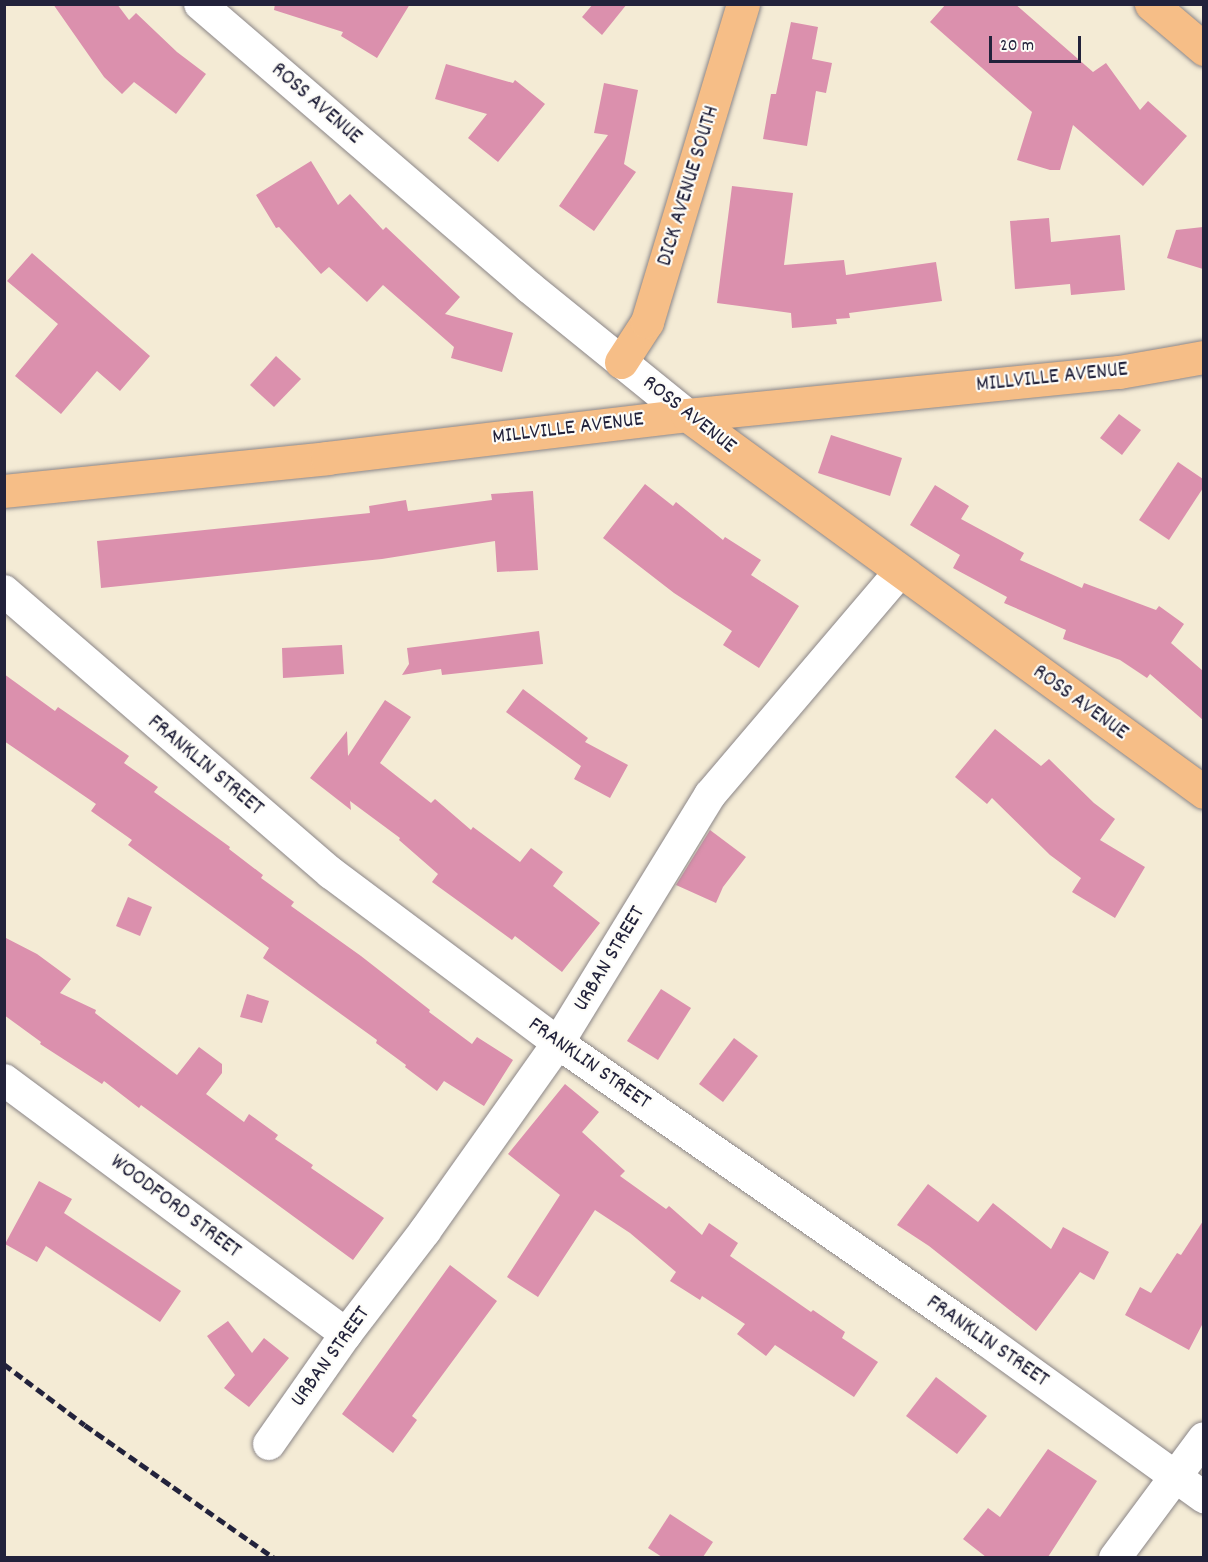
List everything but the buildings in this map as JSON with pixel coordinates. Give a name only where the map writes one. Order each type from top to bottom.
[{"type":"main road","name":"DICK AVENUE SOUTH","points":[[621,362],[647,322],[743,4]]},
{"type":"main road","points":[[1151,4],[1203,50]]},
{"type":"main road","name":"MILLVILLE AVENUE","points":[[4,491],[327,458],[687,415],[1119,372],[1203,357]]},
{"type":"main road","name":"ROSS AVENUE","points":[[687,415],[1203,792]]},
{"type":"street","name":"ROSS AVENUE","points":[[200,4],[529,287],[687,415]]},
{"type":"street","name":"URBAN STREET","points":[[269,1444],[346,1334],[425,1231],[558,1043],[710,795],[900,572]]},
{"type":"street","name":"FRANKLIN STREET","points":[[4,591],[331,873],[558,1043],[986,1340],[1203,1497]]},
{"type":"street","name":"WOODFORD STREET","points":[[4,1080],[346,1334]]},
{"type":"street","points":[[1115,1557],[1203,1438]]},
{"type":"railway","points":[[4,1364],[85,1425],[274,1558]]}]
